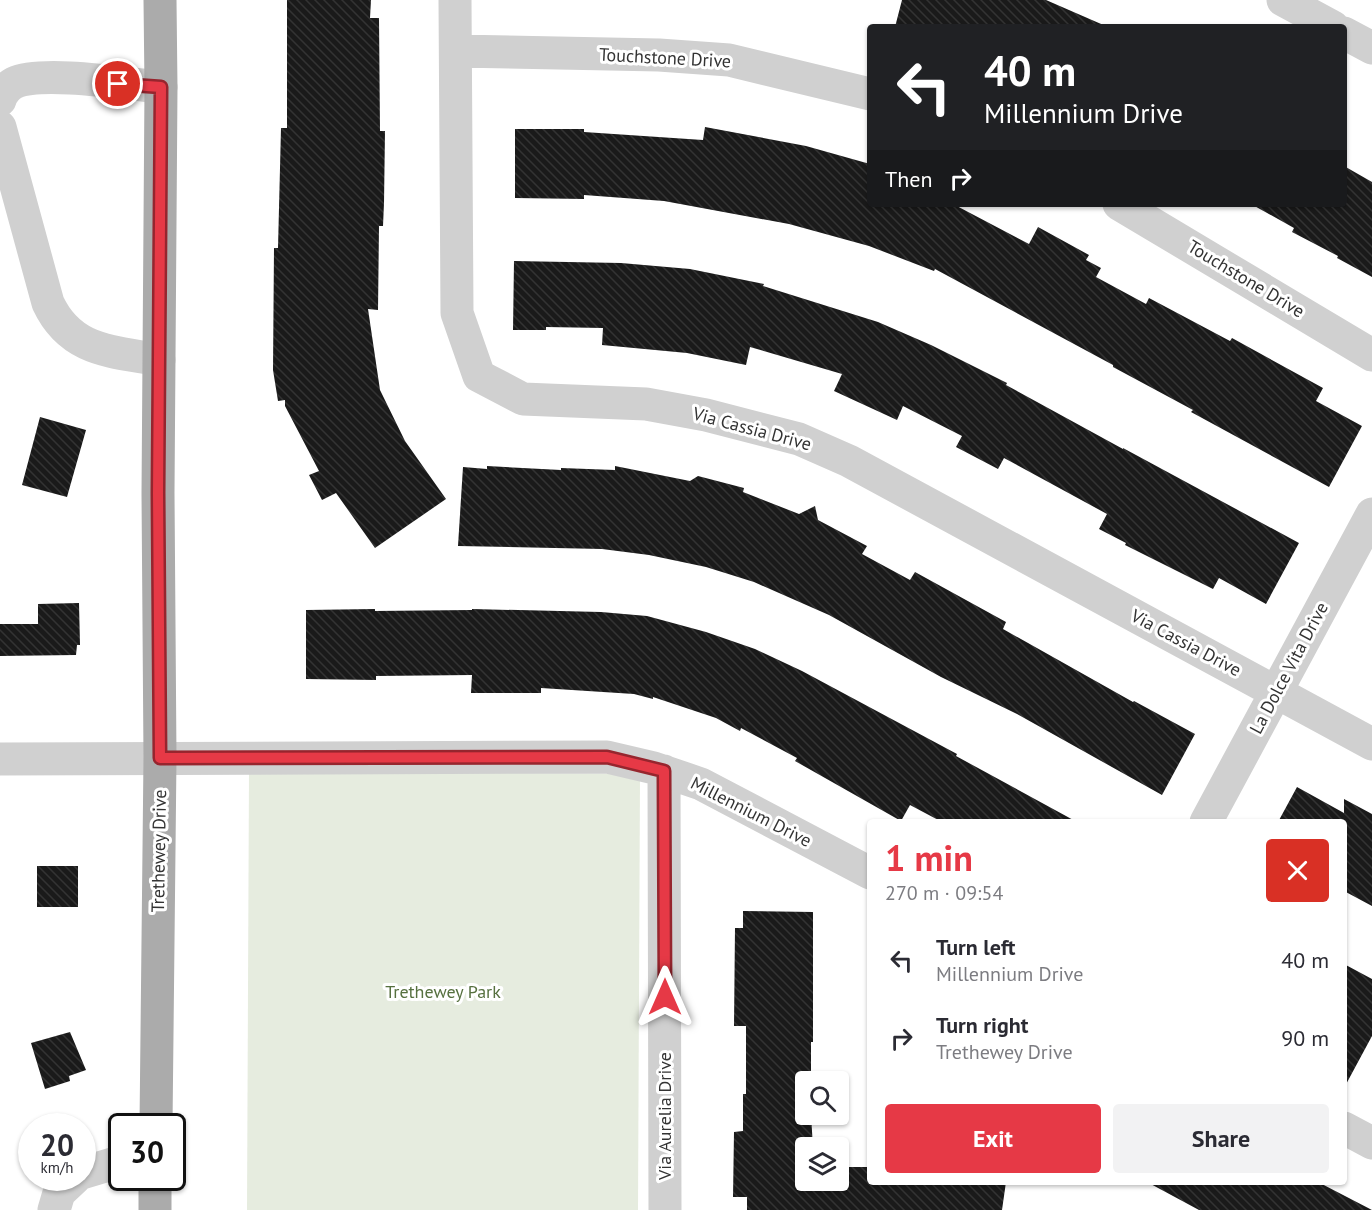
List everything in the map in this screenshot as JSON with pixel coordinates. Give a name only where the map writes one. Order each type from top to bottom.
[{"type":"main road","name":"Trethewey Drive","points":[[156,1113],[160,758],[160,0]]},
{"type":"main road","points":[[155,1210],[156,1191]]},
{"type":"street","name":"Via Cassia Drive","points":[[455,0],[457,314],[479,376],[523,399],[646,404],[706,415],[800,439],[849,461],[1372,744]]},
{"type":"street","points":[[1283,0],[1327,24]]},
{"type":"street","points":[[1347,35],[1372,48]]},
{"type":"street","name":"Touchstone Drive","points":[[456,51],[659,55],[729,60],[800,75],[867,93]]},
{"type":"street","points":[[0,100],[2,94],[13,83],[28,79],[64,78],[161,87]]},
{"type":"street","points":[[0,127],[48,303],[53,314],[66,330],[94,348],[159,360]]},
{"type":"street","name":"Touchstone Drive","points":[[1124,207],[1372,355]]},
{"type":"street","name":"La Dolce Vita Drive","points":[[1208,819],[1372,514]]},
{"type":"street","name":"Millennium Drive","points":[[0,759],[607,757],[664,771],[701,784],[867,871]]},
{"type":"street","name":"Via Aurelia Drive","points":[[664,771],[665,1210]]},
{"type":"street","points":[[1347,1130],[1372,1143]]},
{"type":"street","points":[[54,1210],[61,1191]]},
{"type":"green space","name":"Trethewey Park","points":[[249,771],[640,774],[638,1210],[247,1210]]},
{"type":"building","points":[[287,0],[371,0],[370,18],[379,18],[380,131],[385,131],[384,203],[383,226],[379,226],[378,310],[368,309],[380,390],[405,441],[446,499],[375,548],[336,493],[322,500],[309,475],[319,471],[285,406],[285,400],[278,401],[273,370],[274,248],[278,248],[281,128],[287,128]]},
{"type":"building","points":[[902,0],[1046,0],[1101,24],[896,24]]},
{"type":"building","points":[[705,127],[806,146],[867,163],[867,207],[959,207],[1029,244],[1038,227],[1089,255],[1086,260],[1101,268],[1096,277],[1146,304],[1149,298],[1230,341],[1232,338],[1323,388],[1316,401],[1362,426],[1329,487],[1191,412],[1193,410],[1113,365],[935,269],[934,271],[869,246],[789,224],[664,201],[584,195],[584,199],[515,198],[515,129],[584,129],[584,132],[703,140]]},
{"type":"building","points":[[1347,168],[1372,182],[1372,277],[1292,232],[1294,228],[1256,207],[1347,207]]},
{"type":"building","points":[[514,261],[621,263],[690,269],[764,284],[763,286],[878,322],[931,345],[1007,383],[1006,385],[1299,543],[1266,604],[1219,578],[1213,589],[1125,545],[1126,543],[1099,529],[1107,514],[1004,458],[998,469],[956,447],[962,436],[903,406],[897,420],[834,391],[842,374],[750,347],[746,365],[687,353],[602,345],[603,328],[546,327],[546,330],[513,330]]},
{"type":"building","points":[[40,417],[86,430],[67,497],[22,485]]},
{"type":"building","points":[[487,466],[615,470],[615,466],[690,481],[698,476],[744,488],[743,492],[799,514],[815,506],[818,520],[867,546],[862,554],[910,580],[915,572],[1006,622],[1003,629],[1195,734],[1162,795],[1017,714],[941,677],[829,615],[754,582],[706,567],[649,555],[602,549],[458,546],[463,467],[487,469]]},
{"type":"building","points":[[79,603],[80,645],[77,645],[76,655],[0,656],[0,624],[38,624],[38,604]]},
{"type":"building","points":[[472,609],[601,612],[647,616],[706,632],[755,649],[802,671],[957,754],[956,756],[1072,819],[936,819],[910,805],[902,819],[897,819],[795,761],[797,758],[741,728],[740,731],[716,718],[653,697],[653,699],[634,694],[541,688],[541,693],[471,693],[472,675],[376,676],[376,680],[306,679],[306,610]]},
{"type":"building","points":[[1297,787],[1344,813],[1344,799],[1372,814],[1372,906],[1347,893],[1347,819],[1280,819]]},
{"type":"building","points":[[37,866],[78,866],[78,907],[37,907]]},
{"type":"building","points":[[743,911],[813,912],[811,1071],[795,1071],[795,1125],[812,1125],[812,1137],[795,1137],[795,1191],[849,1191],[849,1167],[867,1167],[867,1185],[1006,1185],[1002,1210],[747,1210],[747,1197],[733,1197],[734,1132],[743,1131],[743,1094],[746,1094],[746,1026],[734,1026],[735,928],[743,928]]},
{"type":"building","points":[[1347,966],[1372,979],[1372,1036],[1347,1082]]},
{"type":"building","points":[[70,1032],[86,1070],[69,1076],[70,1081],[45,1089],[31,1043]]},
{"type":"building","points":[[1153,1185],[1324,1185],[1372,1210],[1199,1210]]},
{"type":"route","points":[[118,84],[161,87],[158,493],[160,758],[607,757],[664,771],[665,997]]}]
